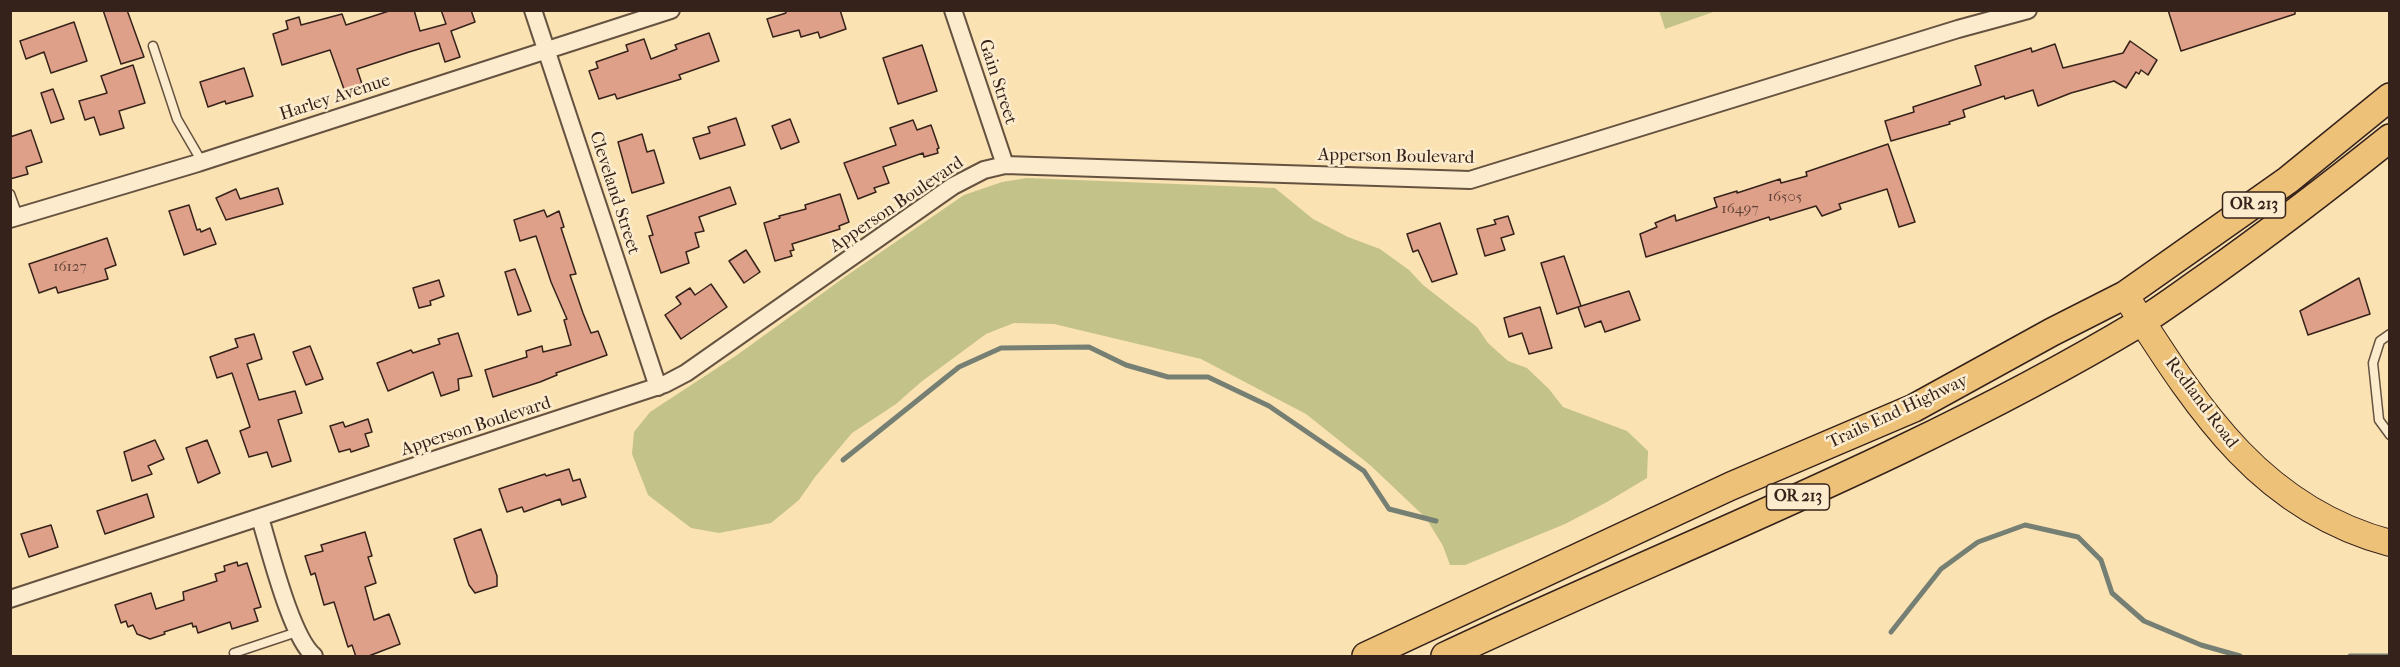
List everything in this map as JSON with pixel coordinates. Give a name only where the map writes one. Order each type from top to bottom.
[{"type":"highway","name":"Trails End Highway","points":[[1366,657],[1731,486],[1914,408],[2052,332],[2125,295],[2288,180],[2390,97]]},
{"type":"highway","name":"Trails End Highway","points":[[1445,657],[1878,460],[2035,381],[2142,321],[2293,215],[2390,138]]},
{"type":"main road","name":"Redland Road","points":[[2125,295],[2204,413],[2254,468],[2310,509],[2345,527],[2390,543]]},
{"type":"street","name":"Cleveland Street","points":[[533,10],[658,387]]},
{"type":"street","name":"Gain Street","points":[[953,10],[1005,165]]},
{"type":"street","name":"Apperson Boulevard","points":[[10,599],[658,387],[686,373],[954,186],[984,170],[1005,165],[1470,180],[2028,10]]},
{"type":"street","name":"Harley Avenue","points":[[14,217],[202,162],[667,11]]},
{"type":"street","points":[[260,518],[297,632],[314,657]]},
{"type":"lane","points":[[153,46],[177,119],[202,162]]},
{"type":"lane","points":[[10,194],[14,217]]},
{"type":"lane","points":[[2390,334],[2380,341],[2373,363],[2379,420],[2390,435]]},
{"type":"lane","points":[[234,653],[297,632]]},
{"type":"shaded area","points":[[1659,10],[1716,10],[1716,11],[1665,29]]},
{"type":"shaded area","points":[[1027,178],[1275,188],[1313,219],[1348,237],[1380,249],[1409,270],[1423,285],[1477,327],[1488,343],[1508,361],[1527,368],[1549,389],[1563,407],[1627,431],[1648,451],[1647,478],[1565,524],[1465,565],[1450,565],[1443,546],[1426,518],[1370,465],[1306,414],[1201,359],[1054,324],[1014,323],[986,334],[921,382],[896,404],[852,433],[799,500],[771,523],[719,533],[691,528],[648,495],[632,454],[634,432],[650,412],[737,355],[964,195],[1002,182]]},
{"type":"building","points":[[103,10],[127,10],[144,57],[121,64]]},
{"type":"building","points":[[392,10],[414,10],[420,31],[446,24],[441,10],[471,10],[475,22],[451,31],[460,57],[445,62],[439,43],[409,52],[357,69],[363,87],[345,92],[330,50],[282,65],[273,34],[288,29],[286,21],[299,17],[301,25],[342,14],[346,25]]},
{"type":"building","points":[[840,10],[846,29],[820,38],[818,32],[801,37],[799,30],[773,37],[767,19],[786,13],[785,11]]},
{"type":"building","points":[[2168,10],[2295,10],[2295,14],[2181,51]]},
{"type":"building","points":[[74,22],[87,61],[51,73],[44,52],[26,59],[20,41]]},
{"type":"building","points":[[709,33],[719,61],[679,75],[681,79],[617,99],[615,94],[599,99],[589,71],[598,68],[596,62],[628,51],[626,45],[644,39],[651,59],[677,49],[675,45]]},
{"type":"building","points":[[2130,41],[2157,60],[2148,75],[2141,70],[2139,74],[2136,72],[2126,88],[2114,81],[2071,93],[2038,106],[2033,90],[2005,99],[2004,96],[1963,110],[1965,117],[1949,122],[1950,124],[1891,141],[1885,121],[1914,112],[1913,107],[1981,85],[1975,66],[2031,48],[2032,52],[2055,44],[2063,68],[2123,53]]},
{"type":"building","points":[[922,45],[937,91],[898,104],[883,58]]},
{"type":"building","points":[[133,65],[145,103],[119,111],[124,128],[100,135],[94,117],[85,120],[79,101],[107,93],[101,76]]},
{"type":"building","points":[[244,68],[253,96],[208,107],[200,82]]},
{"type":"building","points":[[53,89],[64,119],[51,123],[41,93]]},
{"type":"building","points":[[736,118],[745,145],[700,159],[693,138],[710,133],[708,127]]},
{"type":"building","points":[[790,119],[799,142],[781,149],[772,126]]},
{"type":"building","points":[[913,120],[917,130],[931,125],[939,148],[938,153],[924,157],[923,153],[883,167],[889,183],[874,188],[876,192],[858,199],[844,163],[896,145],[890,128]]},
{"type":"building","points":[[31,130],[42,162],[26,167],[28,174],[10,179],[10,137]]},
{"type":"building","points":[[642,134],[647,152],[654,150],[664,183],[632,193],[618,142]]},
{"type":"building","points":[[1888,144],[1915,222],[1899,227],[1887,189],[1839,204],[1841,209],[1822,216],[1816,206],[1770,220],[1769,217],[1646,257],[1640,234],[1657,227],[1655,223],[1675,215],[1676,221],[1717,207],[1714,198],[1780,179],[1781,183],[1807,176],[1806,172]]},
{"type":"building","points":[[730,187],[736,204],[699,217],[704,231],[695,233],[699,247],[686,252],[689,263],[661,273],[649,236],[653,235],[647,216]]},
{"type":"building","points":[[278,188],[283,204],[226,220],[216,198],[236,189],[240,199]]},
{"type":"building","points":[[840,194],[849,222],[839,226],[840,229],[792,244],[794,250],[790,251],[792,256],[775,261],[764,223],[780,218],[779,216],[806,209],[805,205]]},
{"type":"building","points":[[189,205],[197,230],[200,229],[201,232],[210,228],[216,244],[184,255],[169,211]]},
{"type":"building","points":[[544,210],[547,217],[559,211],[564,227],[561,228],[576,274],[570,275],[591,333],[598,331],[607,355],[556,373],[557,375],[540,382],[493,397],[485,370],[527,357],[526,351],[542,346],[543,352],[571,345],[564,320],[567,319],[551,282],[536,236],[520,241],[514,220]]},
{"type":"building","points":[[1508,216],[1514,234],[1501,238],[1505,250],[1485,256],[1477,229],[1496,224],[1494,220]]},
{"type":"building","points":[[1440,223],[1457,274],[1432,282],[1418,250],[1413,252],[1407,234]]},
{"type":"building","points":[[107,238],[116,265],[105,269],[108,279],[58,293],[56,287],[39,293],[29,264]]},
{"type":"building","points":[[746,250],[760,272],[744,283],[729,261]]},
{"type":"building","points":[[1564,256],[1581,306],[1557,314],[1541,263]]},
{"type":"building","points":[[515,269],[531,311],[518,315],[505,272]]},
{"type":"building","points":[[2359,278],[2370,314],[2308,335],[2300,311]]},
{"type":"building","points":[[439,280],[444,296],[430,301],[431,305],[419,308],[413,288]]},
{"type":"building","points":[[711,284],[727,307],[681,339],[665,315],[681,304],[676,297],[690,288],[695,295]]},
{"type":"building","points":[[1629,291],[1640,320],[1605,332],[1601,321],[1585,327],[1578,307]]},
{"type":"building","points":[[1540,307],[1552,348],[1529,354],[1522,333],[1509,337],[1504,318]]},
{"type":"building","points":[[458,333],[472,376],[458,379],[459,390],[441,396],[433,372],[388,391],[377,363],[411,350],[413,353],[440,344],[438,339]]},
{"type":"building","points":[[254,334],[262,359],[247,364],[259,400],[295,391],[302,413],[278,420],[291,461],[272,467],[267,452],[249,457],[240,431],[250,427],[232,373],[217,378],[210,357],[238,347],[235,339]]},
{"type":"building","points":[[310,346],[323,379],[306,385],[293,352]]},
{"type":"building","points":[[368,419],[372,432],[365,434],[369,446],[351,452],[350,449],[339,452],[330,426],[343,422],[345,427]]},
{"type":"building","points":[[155,440],[164,459],[148,466],[152,474],[132,481],[124,452]]},
{"type":"building","points":[[207,440],[220,473],[198,483],[186,448]]},
{"type":"building","points":[[569,469],[573,481],[580,479],[586,497],[562,505],[560,499],[524,512],[522,507],[507,512],[499,489]]},
{"type":"building","points":[[147,494],[154,517],[105,534],[97,511]]},
{"type":"building","points":[[51,525],[58,547],[29,557],[21,534]]},
{"type":"building","points":[[481,529],[497,576],[497,586],[475,593],[469,585],[454,539]]},
{"type":"building","points":[[365,532],[372,556],[368,557],[376,583],[365,587],[374,620],[389,614],[400,644],[366,657],[356,657],[352,645],[348,647],[334,602],[324,605],[315,573],[311,575],[305,556],[323,551],[321,545]]},
{"type":"building","points":[[237,562],[238,566],[247,563],[261,607],[254,609],[258,621],[232,629],[230,622],[198,633],[196,626],[193,627],[192,623],[150,639],[137,634],[133,625],[128,627],[126,621],[121,623],[115,605],[151,593],[156,609],[184,600],[183,592],[217,581],[215,574],[225,571],[224,566]]},
{"type":"waterway","points":[[843,460],[959,367],[1001,348],[1089,347],[1126,365],[1168,377],[1208,377],[1269,406],[1364,471],[1389,509],[1436,521]]},
{"type":"waterway","points":[[1891,632],[1941,569],[1978,542],[2025,525],[2078,537],[2101,560],[2112,593],[2144,621],[2201,645],[2240,656]]},
{"type":"waterway","points":[[2350,656],[2390,656]]}]
